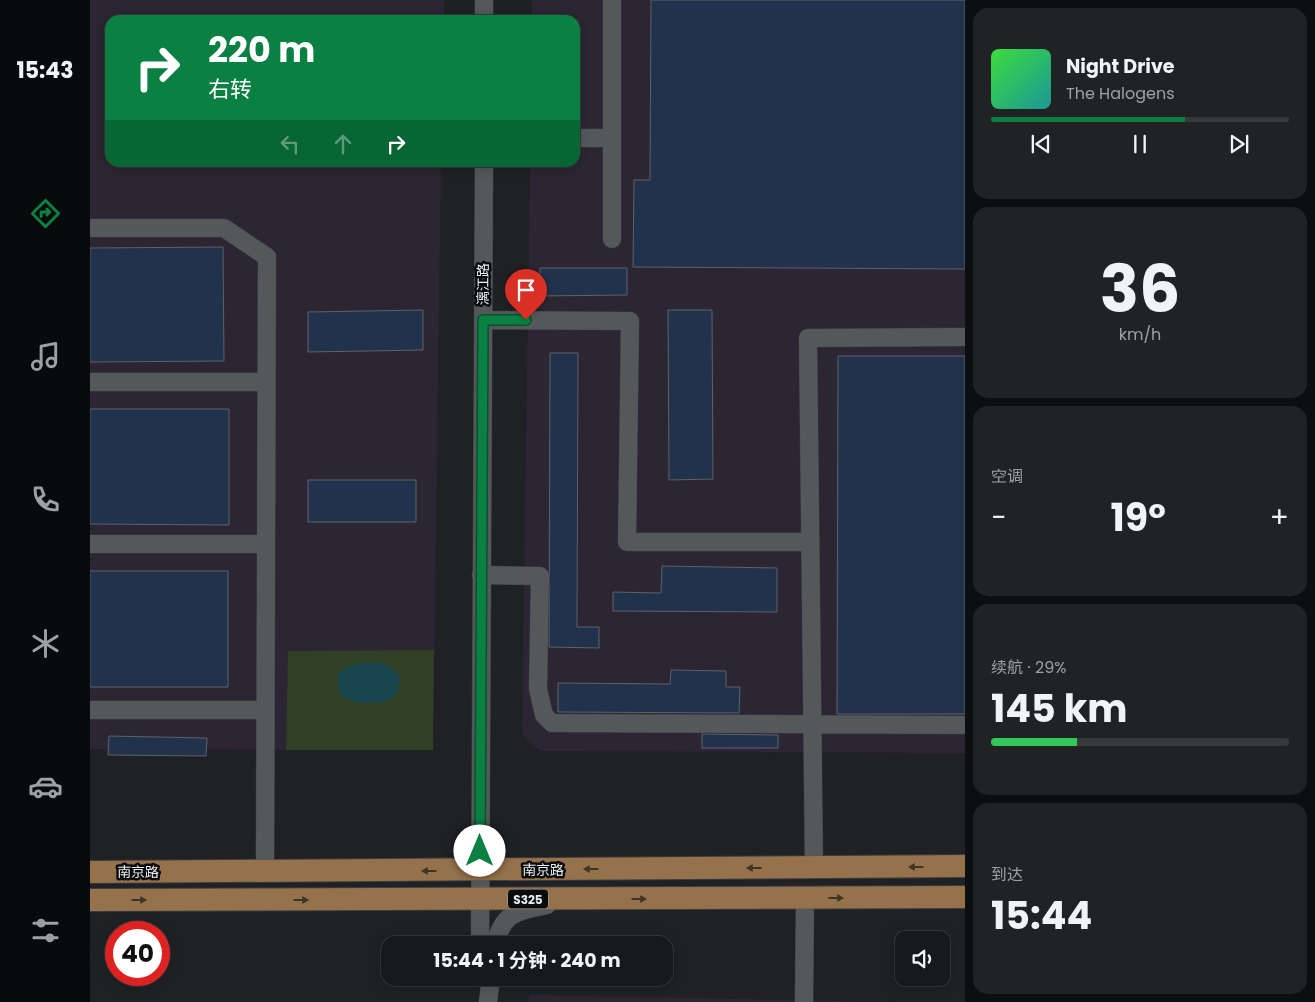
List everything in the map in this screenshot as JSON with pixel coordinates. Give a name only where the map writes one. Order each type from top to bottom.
[{"type":"main road","name":"南京路","points":[[90,872],[965,866]]},
{"type":"main road","name":"南京路","points":[[90,900],[965,897]]},
{"type":"street","points":[[484,0],[484,15]]},
{"type":"street","points":[[612,0],[612,239]]},
{"type":"street","points":[[580,138],[612,138]]},
{"type":"street","name":"漓江路","points":[[480,936],[484,167]]},
{"type":"street","points":[[90,228],[224,228],[267,257],[265,871]]},
{"type":"street","points":[[483,320],[630,321],[627,542],[810,542]]},
{"type":"street","points":[[814,868],[808,338],[965,336]]},
{"type":"street","points":[[90,382],[266,382]]},
{"type":"street","points":[[90,544],[266,544]]},
{"type":"street","points":[[482,575],[540,576],[538,690],[544,715],[552,723],[965,725]]},
{"type":"street","points":[[90,710],[266,710]]},
{"type":"street","points":[[804,1002],[805,898]]},
{"type":"street","points":[[497,936],[498,931],[507,919],[519,911],[577,899]]},
{"type":"street","points":[[480,986],[481,1002]]},
{"type":"street","points":[[488,1002],[490,986]]},
{"type":"shaded area","points":[[90,0],[444,0],[444,15],[105,15],[105,167],[441,167],[433,750],[90,749]]},
{"type":"shaded area","points":[[532,0],[965,0],[965,753],[540,751],[522,734],[530,167],[580,167],[580,15],[532,15]]},
{"type":"shaded area","points":[[529,995],[892,1002],[529,1002]]},
{"type":"green space","points":[[434,650],[433,750],[286,750],[288,651]]},
{"type":"water","points":[[367,662],[386,665],[397,673],[400,678],[399,687],[393,697],[379,702],[363,703],[355,702],[343,696],[338,683],[341,672],[348,667]]},
{"type":"building","points":[[651,0],[965,0],[965,269],[633,267],[634,180],[650,180]]},
{"type":"building","points":[[223,247],[224,361],[90,362],[90,248]]},
{"type":"building","points":[[540,268],[627,268],[627,295],[540,296]]},
{"type":"building","points":[[423,310],[423,350],[308,352],[308,312]]},
{"type":"building","points":[[668,310],[712,310],[713,479],[669,480]]},
{"type":"building","points":[[550,353],[578,353],[577,627],[599,627],[599,648],[549,647]]},
{"type":"building","points":[[838,356],[965,356],[965,714],[837,714]]},
{"type":"building","points":[[90,409],[229,409],[229,525],[90,524]]},
{"type":"building","points":[[308,480],[416,480],[416,522],[308,522]]},
{"type":"building","points":[[662,566],[777,568],[777,612],[613,611],[613,592],[661,593]]},
{"type":"building","points":[[90,571],[228,571],[228,687],[90,687]]},
{"type":"building","points":[[671,670],[726,671],[726,687],[740,687],[739,713],[558,712],[558,683],[670,684]]},
{"type":"building","points":[[702,734],[778,735],[778,748],[702,748]]},
{"type":"building","points":[[109,736],[207,738],[206,756],[108,755]]},
{"type":"route","points":[[480,851],[483,320],[526,320]]}]
